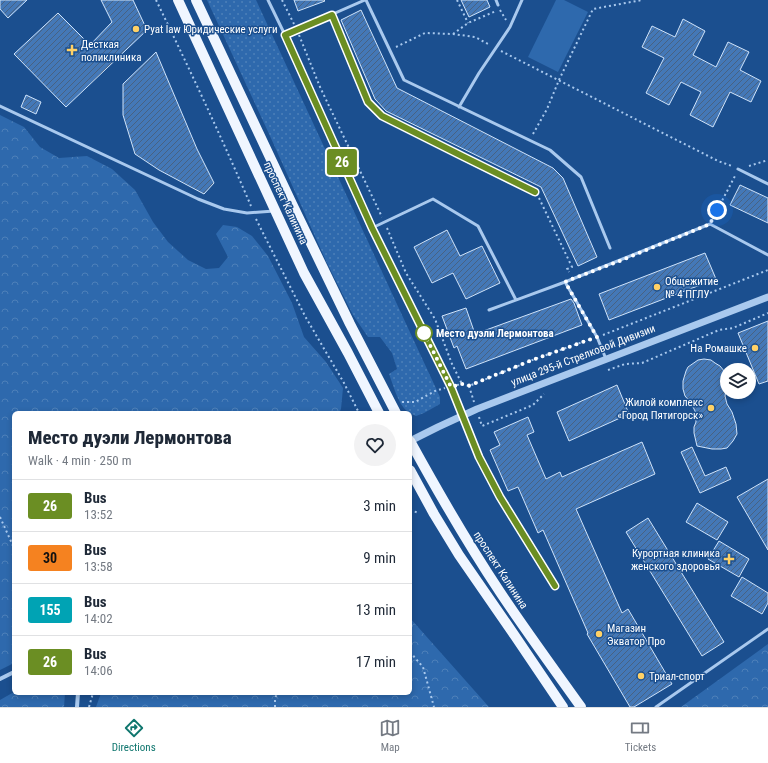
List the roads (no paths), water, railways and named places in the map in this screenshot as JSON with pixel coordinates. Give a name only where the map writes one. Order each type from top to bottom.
[{"type":"main road","name":"проспект Калинина","points":[[178,0],[304,273],[378,411]]},
{"type":"main road","name":"проспект Калинина","points":[[196,0],[321,265],[394,410]]},
{"type":"main road","points":[[304,273],[321,265]]},
{"type":"main road","name":"проспект Калинина","points":[[412,445],[479,560],[501,594],[581,707]]},
{"type":"main road","points":[[412,474],[459,555],[564,707]]},
{"type":"street","name":"улица 295-й Стрелковой Дивизии","points":[[412,440],[477,409],[768,297]]},
{"type":"street","points":[[0,679],[12,673]]},
{"type":"street","points":[[77,707],[78,695]]},
{"type":"lane","points":[[268,0],[372,228],[451,387],[479,457],[500,497],[555,586]]},
{"type":"lane","points":[[285,35],[365,0],[404,80],[550,150],[581,177],[610,248]]},
{"type":"lane","points":[[496,0],[498,5]]},
{"type":"lane","points":[[459,107],[510,27],[522,0]]},
{"type":"lane","points":[[332,15],[368,102],[382,116],[535,192]]},
{"type":"lane","points":[[0,106],[198,199],[224,209],[247,213],[276,211]]},
{"type":"lane","points":[[738,169],[768,184]]},
{"type":"lane","points":[[372,228],[433,199],[478,226],[516,300]]},
{"type":"lane","points":[[489,310],[617,262],[710,224],[768,255]]},
{"type":"lane","points":[[565,282],[597,337],[606,359]]},
{"type":"lane","points":[[656,707],[768,629]]},
{"type":"place","name":"Pyat law Юридические услуги","points":[[136,29]]},
{"type":"place","name":"Десткая поликлиника","points":[[72,50]]},
{"type":"place","name":"Общежитие № 4 ПГЛУ","points":[[657,287]]},
{"type":"place","name":"Место дуэли Лермонтова","points":[[424,333]]},
{"type":"place","name":"На Ромашке","points":[[755,348]]},
{"type":"place","name":"Жилой комплекс «Город Пятигорск»","points":[[711,408]]},
{"type":"place","name":"Курортная клиника женского здоровья","points":[[729,559]]},
{"type":"place","name":"Магазин Экватор Про","points":[[599,634]]},
{"type":"place","name":"Триал-спорт","points":[[641,676]]}]
